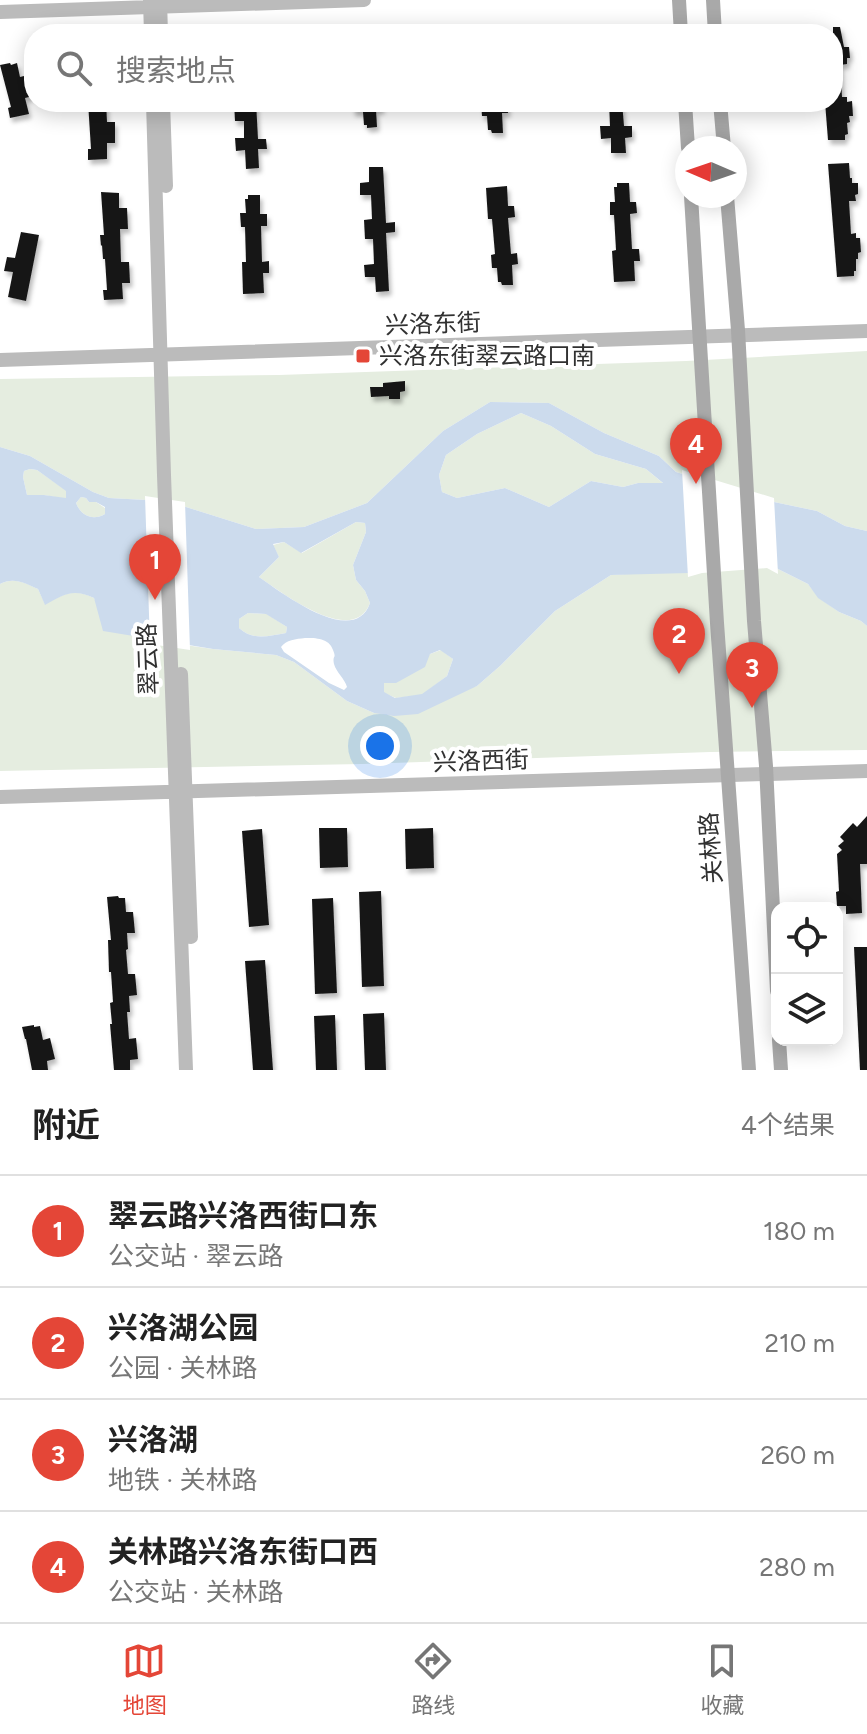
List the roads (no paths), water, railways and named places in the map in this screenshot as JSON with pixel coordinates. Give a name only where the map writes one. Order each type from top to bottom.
[{"type":"main road","points":[[679,0],[680,24]]},
{"type":"main road","points":[[713,0],[714,24]]},
{"type":"main road","points":[[686,112],[687,136]]},
{"type":"main road","points":[[721,112],[723,136]]},
{"type":"main road","points":[[692,208],[699,333]]},
{"type":"main road","points":[[728,208],[766,770],[776,974]]},
{"type":"main road","name":"关林路","points":[[699,333],[749,1070]]},
{"type":"main road","points":[[779,1046],[781,1070]]},
{"type":"street","points":[[0,2],[73,0]]},
{"type":"street","points":[[0,12],[155,3],[364,0]]},
{"type":"street","points":[[152,24],[155,3]]},
{"type":"street","points":[[155,3],[159,24]]},
{"type":"street","name":"翠云路","points":[[154,112],[166,350]]},
{"type":"street","name":"翠云路","points":[[163,112],[168,474],[195,1070]]},
{"type":"street","name":"兴洛东街","points":[[0,351],[166,350],[867,328]]},
{"type":"street","name":"兴洛东街","points":[[0,360],[166,350]]},
{"type":"street","name":"兴洛西街","points":[[0,789],[727,772],[867,763]]},
{"type":"street","name":"兴洛西街","points":[[766,770],[867,771]]},
{"type":"street","name":"翠云路","points":[[181,787],[186,1070]]},
{"type":"street","name":"兴洛西街","points":[[0,797],[181,787]]},
{"type":"water","points":[[490,402],[549,403],[604,433],[659,456],[676,472],[774,502],[817,511],[845,526],[867,531],[867,626],[818,598],[808,584],[768,564],[689,573],[611,575],[555,611],[477,686],[418,714],[394,716],[374,713],[347,701],[294,662],[276,655],[213,649],[103,631],[94,598],[80,593],[69,594],[45,605],[38,589],[14,581],[0,584],[0,447],[30,456],[109,498],[186,507],[256,529],[304,527],[367,503],[443,431]],"holes":[[[521,413],[551,426],[595,454],[646,469],[663,483],[638,483],[623,487],[591,481],[549,507],[505,488],[457,498],[442,492],[439,475],[446,455],[477,434]],[[37,470],[66,491],[66,498],[27,495],[24,471]],[[81,497],[86,498],[105,507],[105,514],[92,517],[76,503]],[[356,522],[365,523],[366,532],[353,565],[356,580],[370,603],[362,616],[349,620],[317,613],[259,577],[279,557],[273,544],[284,542],[301,553]],[[248,613],[266,614],[287,627],[286,633],[261,636],[250,635],[239,628],[239,619]],[[305,638],[328,643],[335,656],[335,667],[347,687],[344,690],[329,683],[284,652],[281,647],[288,641]],[[440,650],[453,659],[447,676],[422,694],[395,698],[384,692],[384,683],[396,683],[425,667],[430,654]]]},
{"type":"place","name":"兴洛东街翠云路口南","points":[[363,356]]},
{"type":"place","name":"关林路兴洛东街口西","points":[[696,484]]},
{"type":"place","name":"翠云路兴洛西街口东","points":[[155,600]]},
{"type":"place","name":"兴洛湖公园","points":[[679,674]]},
{"type":"place","name":"兴洛湖","points":[[752,708]]}]
